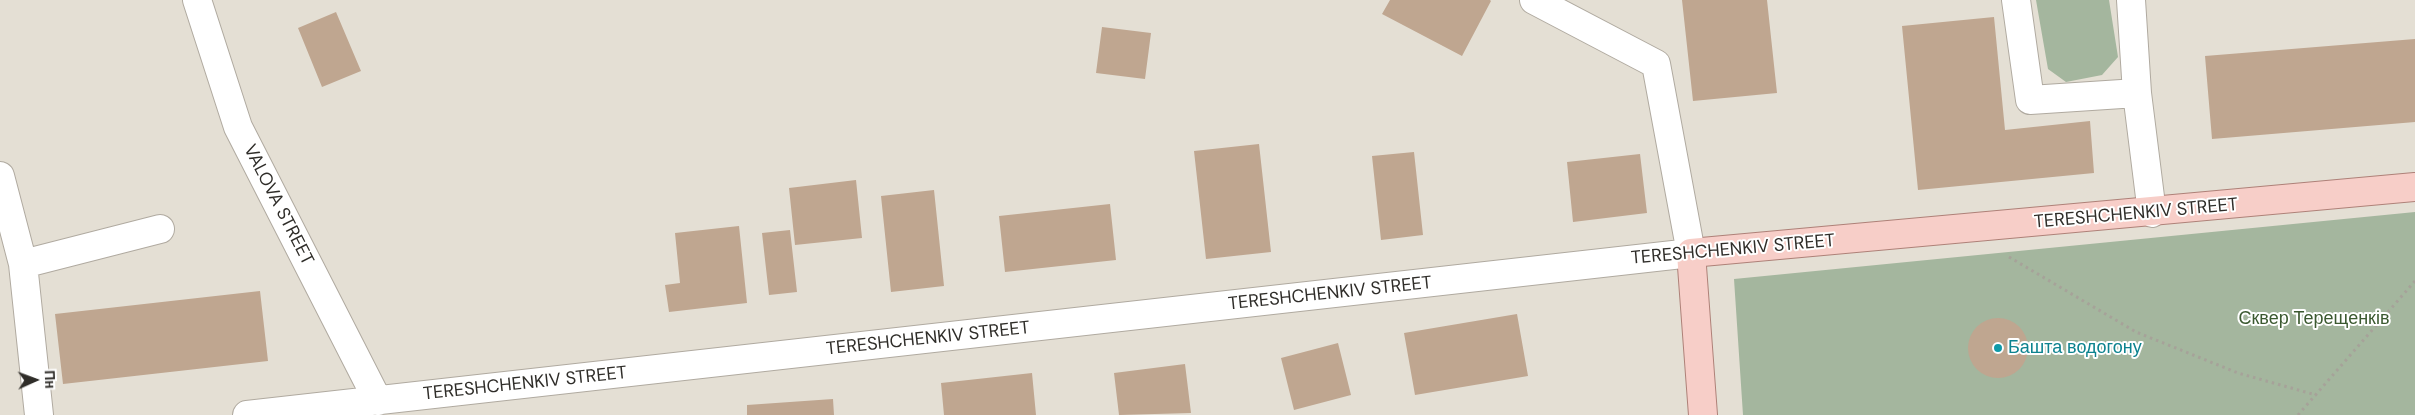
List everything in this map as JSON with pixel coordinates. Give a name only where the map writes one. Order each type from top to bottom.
[{"type":"main road","name":"TERESHCHENKIV STREET","points":[[1692,253],[2152,213],[2415,187]]},
{"type":"main road","points":[[1692,253],[1703,415]]},
{"type":"street","name":"VALOVA STREET","points":[[197,0],[238,127],[378,401]]},
{"type":"street","points":[[1534,0],[1656,64],[1692,253]]},
{"type":"street","points":[[2016,0],[2030,100],[2137,93]]},
{"type":"street","points":[[2132,0],[2137,93],[2152,213]]},
{"type":"street","points":[[0,176],[23,264],[39,415]]},
{"type":"street","points":[[23,264],[160,229]]},
{"type":"street","name":"TERESHCHENKIV STREET","points":[[247,415],[378,401],[441,404],[1692,253]]},
{"type":"path","points":[[1988,227],[2009,257],[2136,332],[2238,373],[2316,395]]},
{"type":"path","points":[[2298,415],[2415,281]]},
{"type":"green space","points":[[2036,0],[2109,0],[2118,57],[2102,75],[2066,82],[2048,69]]},
{"type":"green space","name":"Сквер Терещенків","points":[[2415,212],[2415,415],[1743,415],[1734,279]]},
{"type":"building","points":[[1390,0],[1491,1],[1462,56],[1382,14]]},
{"type":"building","points":[[1682,0],[1767,0],[1777,93],[1693,101]]},
{"type":"building","points":[[336,12],[361,71],[322,87],[298,28]]},
{"type":"building","points":[[1994,17],[2005,130],[2090,121],[2094,173],[1918,190],[1902,26]]},
{"type":"building","points":[[1102,27],[1151,33],[1145,79],[1096,73]]},
{"type":"building","points":[[2415,39],[2415,122],[2212,139],[2205,56]]},
{"type":"building","points":[[1259,144],[1271,252],[1206,259],[1194,151]]},
{"type":"building","points":[[1414,152],[1423,235],[1381,240],[1372,156]]},
{"type":"building","points":[[1640,154],[1647,213],[1573,222],[1567,162]]},
{"type":"building","points":[[856,180],[862,238],[795,245],[789,188]]},
{"type":"building","points":[[934,190],[944,286],[891,292],[881,196]]},
{"type":"building","points":[[1110,204],[1116,260],[1005,272],[999,216]]},
{"type":"building","points":[[739,226],[747,303],[669,312],[665,285],[680,283],[675,233]]},
{"type":"building","points":[[790,230],[797,292],[769,295],[762,233]]},
{"type":"building","points":[[260,291],[268,361],[63,384],[55,314]]},
{"type":"building","points":[[1517,314],[1528,376],[1415,395],[1404,333]]},
{"type":"building","name":"Башта водогону","points":[[1998,318],[2014,323],[2019,327],[2023,332],[2028,348],[2023,364],[2019,369],[2014,373],[1998,378],[1982,373],[1977,369],[1973,364],[1968,348],[1973,332],[1977,327],[1982,323]]},
{"type":"building","points":[[1338,343],[1351,395],[1294,410],[1281,358]]},
{"type":"building","points":[[1185,364],[1191,413],[1119,415],[1114,373]]},
{"type":"building","points":[[1032,373],[1036,415],[944,415],[941,383]]},
{"type":"building","points":[[833,399],[834,415],[747,415],[747,405]]},
{"type":"place","name":"Башта водогону","points":[[1998,348]]}]
